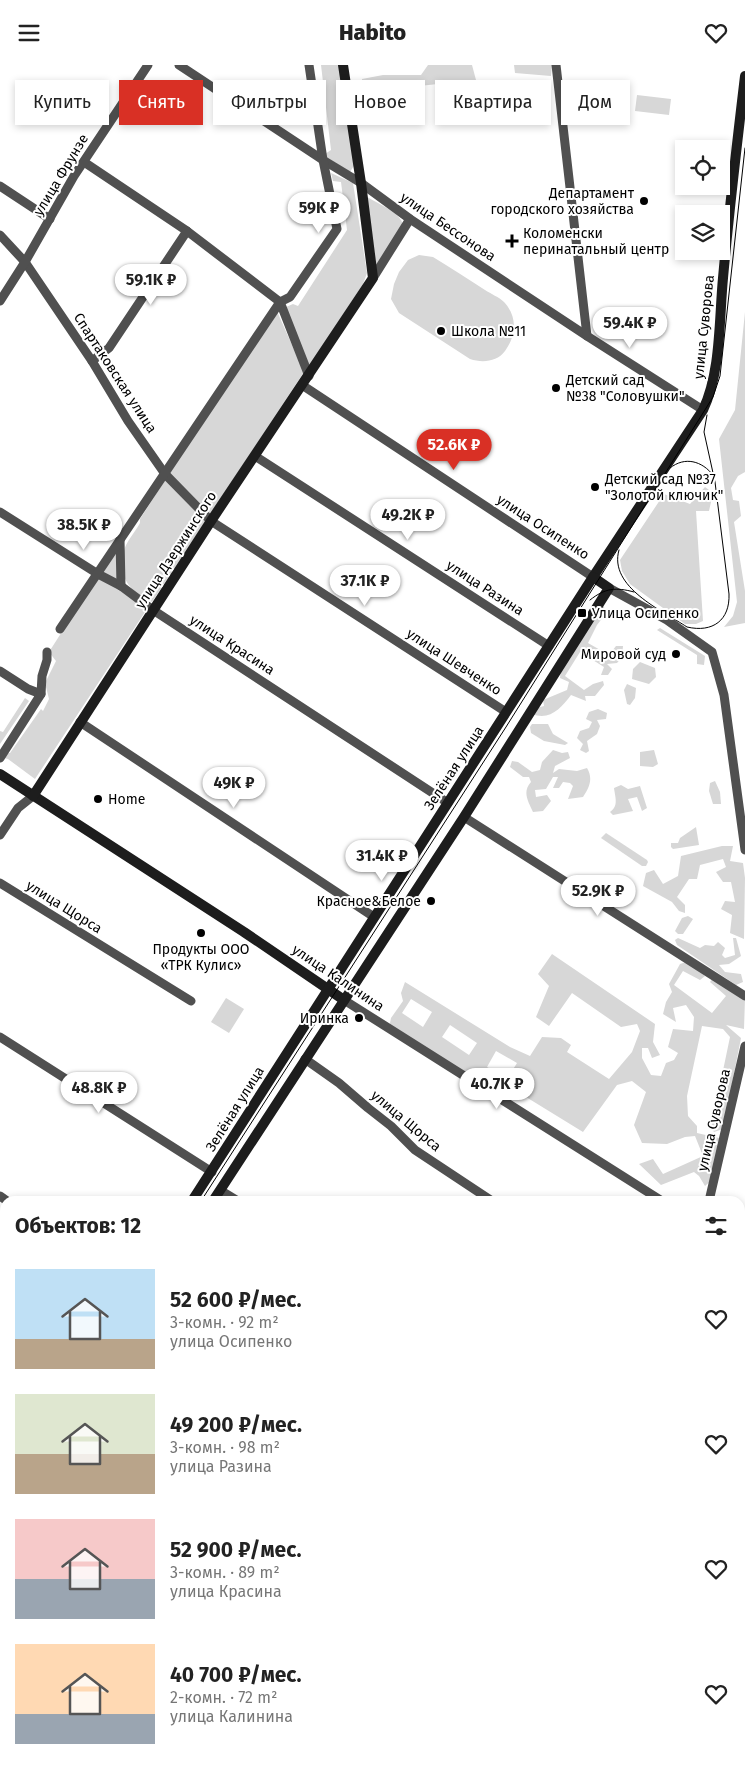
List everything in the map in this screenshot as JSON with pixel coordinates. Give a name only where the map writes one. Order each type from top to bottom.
[{"type":"street","name":"улица Фрунзе","points":[[0,301],[84,162],[148,65]]},
{"type":"street","name":"улица Бессонова","points":[[179,65],[361,183],[410,219],[587,336],[703,410]]},
{"type":"street","points":[[60,629],[280,302],[290,297],[337,229],[323,160],[309,65]]},
{"type":"street","points":[[343,65],[373,278]]},
{"type":"street","points":[[556,65],[587,336]]},
{"type":"street","name":"улица Суворова","points":[[593,577],[703,410],[712,389],[745,76]]},
{"type":"street","points":[[84,162],[187,231],[280,302],[305,380]]},
{"type":"street","points":[[0,186],[50,219]]},
{"type":"street","name":"улица Дзержинского","points":[[0,835],[18,809],[33,796],[410,219]]},
{"type":"street","points":[[92,361],[109,348],[187,231]]},
{"type":"street","name":"Спартаковская улица","points":[[0,235],[25,262],[92,361],[128,421],[165,474],[211,521]]},
{"type":"street","name":"улица Осипенко","points":[[305,380],[593,577]]},
{"type":"street","name":"улица Разина","points":[[255,456],[549,646]]},
{"type":"street","name":"улица Красина","points":[[0,511],[98,574],[121,586],[153,610],[448,803]]},
{"type":"street","name":"улица Шевченко","points":[[211,521],[506,712]]},
{"type":"street","points":[[120,539],[121,586]]},
{"type":"street","points":[[593,577],[667,620],[712,652],[724,695],[745,850]]},
{"type":"street","name":"Зелёная улица","points":[[195,1196],[593,577]]},
{"type":"street","points":[[216,1196],[464,817],[609,587]]},
{"type":"street","points":[[0,758],[41,694],[42,676],[47,660],[47,652]]},
{"type":"street","points":[[0,671],[28,689],[41,694]]},
{"type":"street","points":[[80,722],[374,917]]},
{"type":"street","name":"улица Калинина","points":[[0,774],[344,1000],[654,1196]]},
{"type":"street","points":[[464,817],[745,996]]},
{"type":"street","name":"улица Щорса","points":[[0,883],[191,1001]]},
{"type":"street","points":[[0,1037],[212,1172]]},
{"type":"street","name":"улица Суворова","points":[[710,1196],[745,1046]]},
{"type":"street","name":"улица Щорса","points":[[305,1059],[340,1083],[391,1126],[415,1150],[484,1196]]},
{"type":"street","points":[[220,1190],[230,1196]]},
{"type":"shaded area","points":[[321,65],[339,65],[341,80],[336,80],[336,125],[349,125],[355,164],[350,172],[325,156],[331,150],[326,108],[326,80],[323,80]]},
{"type":"shaded area","points":[[428,65],[472,65],[476,80],[435,80],[435,84],[425,85],[425,80],[362,80],[383,75],[421,75]]},
{"type":"shaded area","points":[[514,65],[552,65],[551,76],[515,73]]},
{"type":"shaded area","points":[[637,95],[671,99],[669,115],[635,111]]},
{"type":"shaded area","points":[[331,173],[353,183],[367,273],[363,284],[309,367],[286,307],[293,304],[298,306],[347,230],[341,182],[333,181]]},
{"type":"shaded area","points":[[367,197],[385,207],[402,221],[401,228],[376,265]]},
{"type":"shaded area","points":[[419,255],[433,257],[497,297],[509,308],[514,327],[509,345],[502,355],[489,361],[470,359],[399,313],[391,299],[394,284],[399,272],[408,260]]},
{"type":"shaded area","points":[[276,309],[304,372],[152,602],[137,593],[127,583],[123,569],[125,548],[140,523],[140,519]]},
{"type":"shaded area","points":[[745,312],[745,472],[738,476],[731,488],[733,500],[739,501],[741,516],[734,522],[745,591],[745,623],[724,627],[733,616],[737,602],[719,439],[735,410]]},
{"type":"shaded area","points":[[705,487],[713,493],[709,511],[696,511],[703,621],[696,624],[685,624],[630,584],[622,571],[620,560],[664,494],[690,504]]},
{"type":"shaded area","points":[[118,546],[117,581],[100,571]]},
{"type":"shaded area","points":[[97,577],[116,587],[147,609],[35,779],[8,759],[0,757],[0,754],[10,753],[41,709],[43,711],[49,699],[45,683],[56,661],[49,652]]},
{"type":"shaded area","points":[[602,601],[606,613],[597,625],[588,643],[609,655],[616,646],[623,646],[622,657],[617,663],[607,664],[612,669],[608,675],[601,675],[604,667],[580,652],[565,676],[584,690],[593,684],[603,681],[604,685],[595,696],[585,696],[586,701],[571,695],[559,709],[550,714],[538,716],[532,714],[532,709],[544,706],[543,700],[567,690],[569,682],[560,678],[561,667]]},
{"type":"shaded area","points":[[660,628],[705,656],[704,665],[697,664],[697,655],[657,630]]},
{"type":"shaded area","points":[[640,662],[655,668],[656,677],[649,684],[632,679],[633,669]]},
{"type":"shaded area","points":[[627,684],[636,688],[635,698],[630,705],[627,704],[624,690]]},
{"type":"shaded area","points":[[25,698],[29,701],[0,744],[0,731],[3,732]]},
{"type":"shaded area","points":[[598,709],[607,713],[606,719],[597,720],[600,726],[597,734],[587,741],[589,751],[586,753],[580,750],[583,744],[577,738],[580,731],[589,728],[592,722],[586,719],[589,712]]},
{"type":"shaded area","points":[[532,724],[548,724],[553,734],[568,743],[565,745],[544,741],[531,733],[530,727]]},
{"type":"shaded area","points":[[553,750],[562,753],[568,752],[570,758],[555,766],[553,773],[559,769],[577,771],[587,768],[590,775],[589,786],[583,797],[568,799],[573,786],[570,783],[563,782],[559,788],[553,788],[558,777],[553,777],[546,789],[535,790],[536,797],[547,795],[551,801],[543,811],[533,812],[526,793],[531,782],[529,777],[523,777],[510,767],[512,761],[518,762],[532,772],[540,770],[542,762]]},
{"type":"shaded area","points":[[654,750],[658,764],[653,767],[640,766],[640,752]]},
{"type":"shaded area","points":[[715,781],[720,792],[721,804],[713,804],[709,791],[710,783]]},
{"type":"shaded area","points":[[621,785],[628,789],[640,786],[647,808],[642,811],[637,797],[628,799],[633,811],[613,815],[610,812],[615,807],[614,788]]},
{"type":"shaded area","points":[[696,827],[699,845],[673,849],[671,847],[671,843],[678,843],[680,838]]},
{"type":"shaded area","points":[[606,833],[647,860],[646,866],[642,866],[601,838]]},
{"type":"shaded area","points":[[722,846],[733,846],[730,861],[743,863],[745,878],[744,939],[730,933],[732,915],[721,909],[725,901],[735,902],[731,882],[723,882],[716,872],[726,867],[723,859],[700,865],[697,879],[689,879],[677,897],[685,905],[685,913],[679,911],[672,902],[643,886],[646,873],[654,870],[663,884],[678,876],[681,856]]},
{"type":"shaded area","points":[[688,916],[693,919],[683,934],[678,934],[675,931],[682,918]]},
{"type":"shaded area","points":[[678,938],[700,948],[705,945],[714,946],[718,942],[725,948],[722,955],[725,958],[735,955],[733,938],[736,938],[741,956],[729,964],[719,965],[725,972],[741,974],[743,982],[736,985],[677,945],[675,940]]},
{"type":"shaded area","points":[[552,954],[655,1024],[653,1042],[660,1055],[652,1058],[648,1048],[642,1048],[642,1058],[651,1075],[661,1076],[666,1063],[674,1060],[678,1053],[668,1047],[673,1029],[693,1031],[694,1017],[686,1005],[673,1008],[676,1022],[663,1014],[666,1002],[672,992],[669,984],[680,964],[689,961],[705,976],[700,980],[683,971],[674,985],[712,1013],[726,996],[710,982],[713,978],[745,999],[744,1029],[726,1025],[741,1038],[723,1129],[714,1132],[711,1128],[730,1037],[723,1029],[702,1026],[687,1096],[688,1116],[697,1126],[697,1133],[719,1138],[712,1180],[705,1186],[694,1172],[661,1185],[639,1164],[653,1159],[663,1174],[703,1156],[695,1136],[685,1137],[667,1144],[642,1143],[634,1125],[646,1092],[632,1081],[617,1085],[583,1132],[513,1089],[501,1097],[389,1028],[391,1018],[403,1001],[401,993],[405,982],[510,1047],[530,1056],[542,1037],[561,1038],[571,1045],[567,1052],[609,1079],[632,1052],[640,1031],[637,1024],[621,1027],[572,993],[549,1026],[536,1017],[549,986],[538,974]],"holes":[[[411,999],[432,1012],[423,1027],[402,1013]],[[450,1025],[477,1043],[469,1055],[442,1037]],[[496,1051],[517,1063],[507,1079],[487,1067]]]},
{"type":"shaded area","points":[[226,998],[244,1009],[229,1033],[211,1022]]},
{"type":"tram line","points":[[204,1196],[506,727],[713,397],[720,376],[745,148]]},
{"type":"tram line","points":[[619,550],[618,563],[622,575],[629,586],[652,605],[687,627],[705,628],[712,626],[727,611],[729,594],[715,482],[704,432],[707,415]]},
{"type":"tram line","points":[[670,468],[687,461],[699,463],[713,475]]},
{"type":"tram line","points":[[590,600],[601,593],[611,590],[622,589],[634,592]]},
{"type":"place","name":"Департамент городского хозяйства","points":[[644,201]]},
{"type":"place","name":"Коломенски перинатальный центр","points":[[512,241]]},
{"type":"place","name":"Школа №11","points":[[441,331]]},
{"type":"place","name":"Детский сад №38 \"Соловушки\"","points":[[556,388]]},
{"type":"place","name":"Детский сад №37 \"Золотой ключик\"","points":[[595,487]]},
{"type":"place","name":"Улица Осипенко","points":[[582,613]]},
{"type":"place","name":"Мировой суд","points":[[676,654]]},
{"type":"place","name":"Home","points":[[98,799]]},
{"type":"place","name":"Красное&Белое","points":[[431,901]]},
{"type":"place","name":"Продукты ООО «ТРК Кулис»","points":[[201,933]]},
{"type":"place","name":"Иринка","points":[[359,1018]]}]
